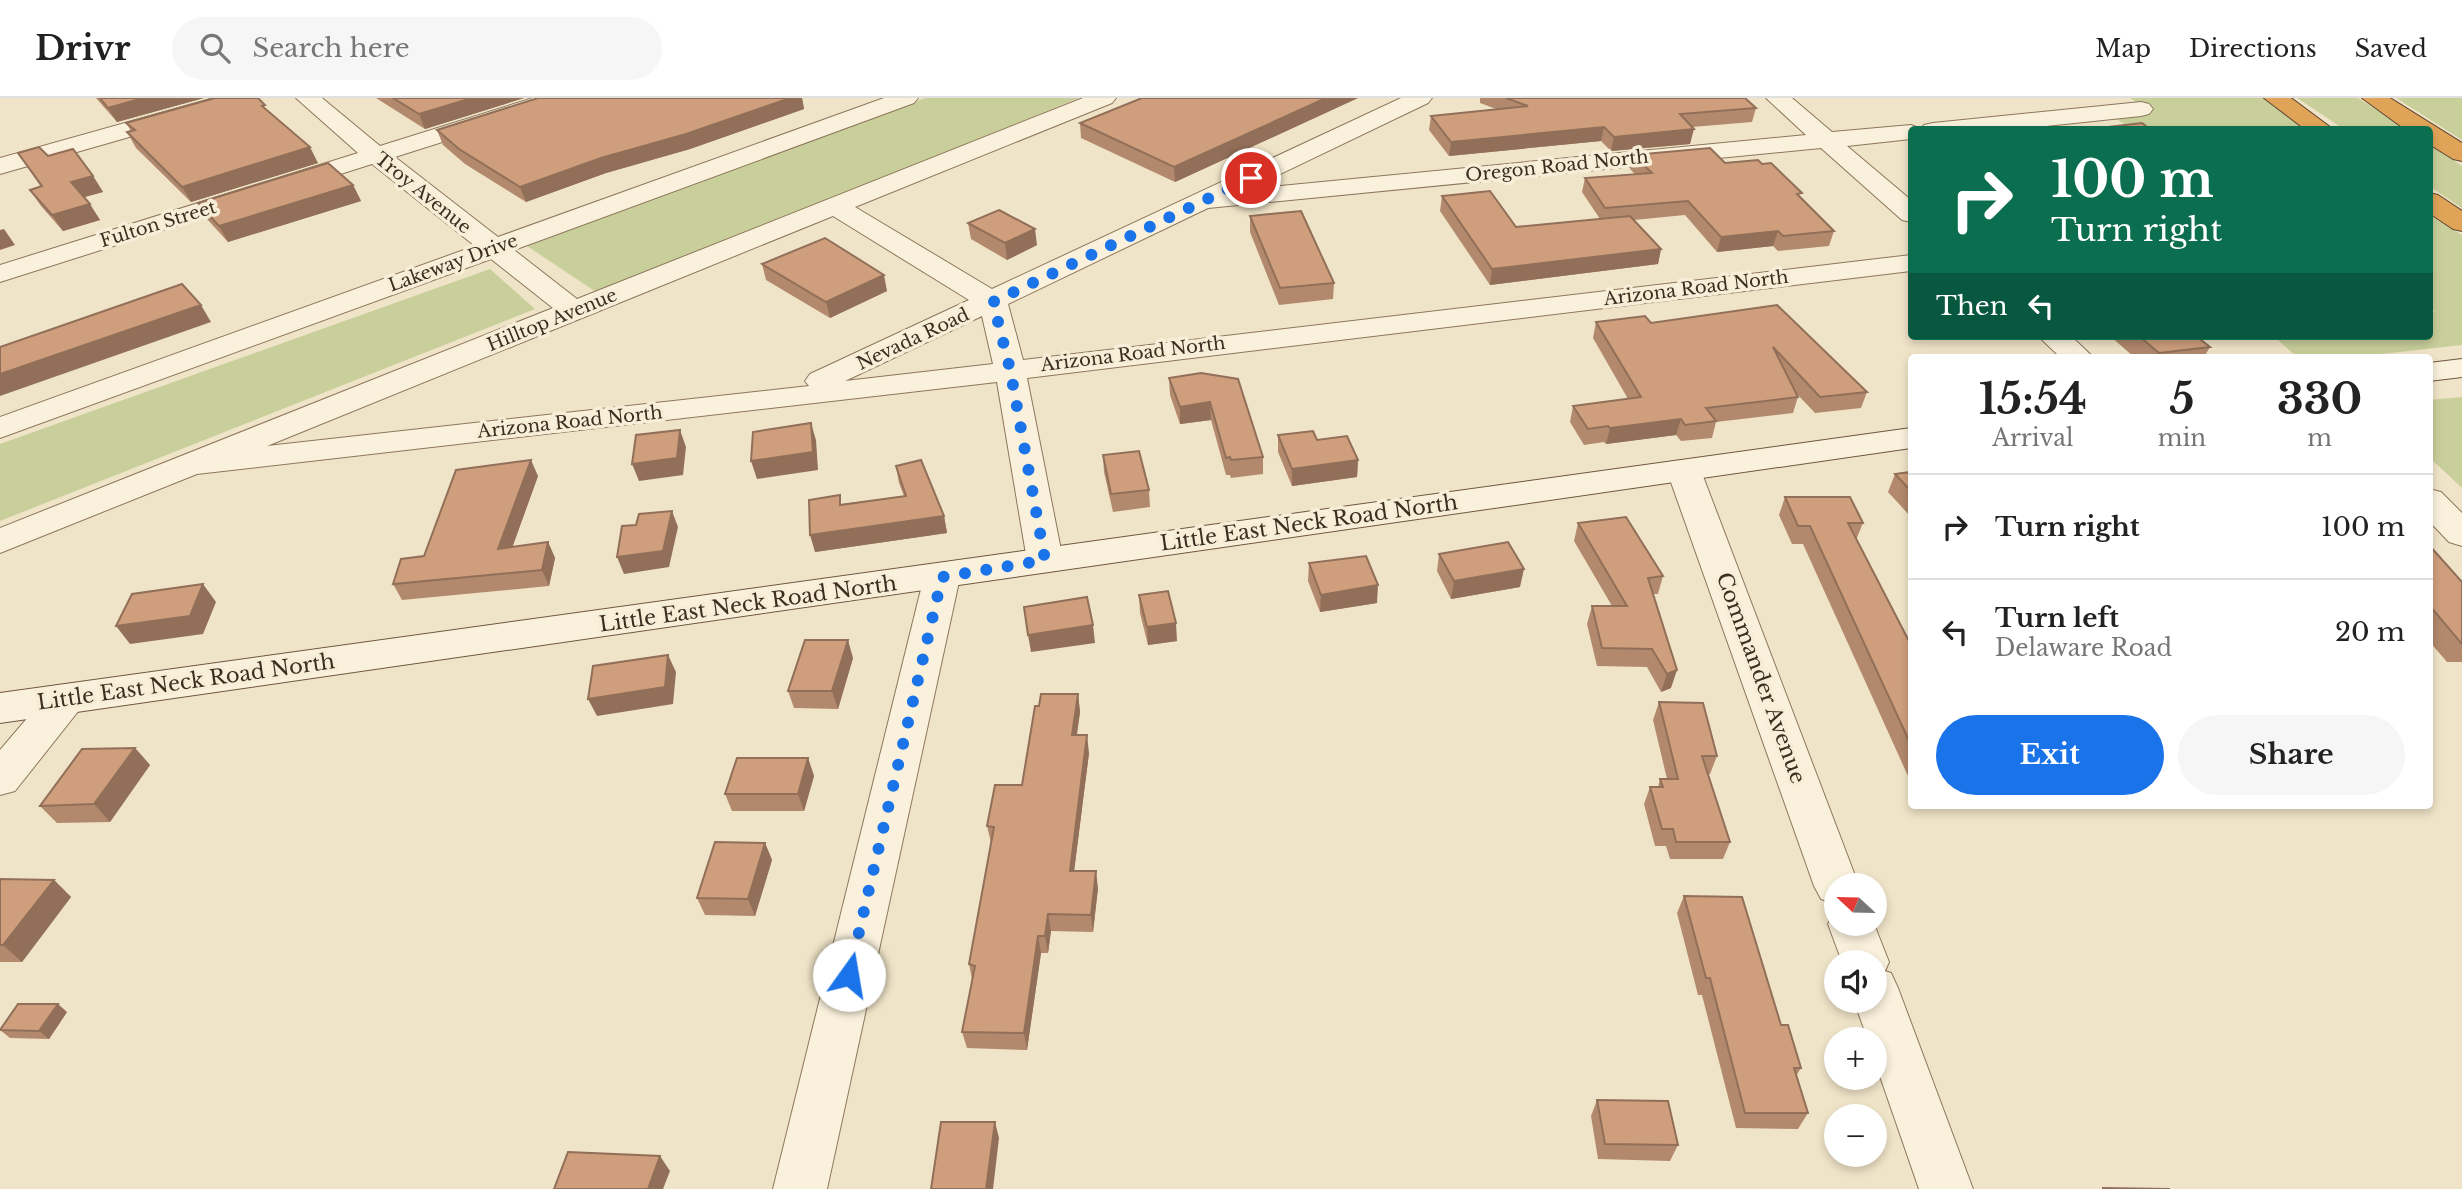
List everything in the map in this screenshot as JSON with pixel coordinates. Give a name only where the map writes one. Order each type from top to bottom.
[{"type":"highway","points":[[2276,98],[2316,126]]},
{"type":"highway","points":[[2374,98],[2417,126]]},
{"type":"highway","points":[[2433,136],[2462,154]]},
{"type":"highway","points":[[2433,204],[2462,223]]},
{"type":"street","points":[[0,166],[240,98]]},
{"type":"street","name":"Troy Avenue","points":[[307,98],[575,311]]},
{"type":"street","name":"Fulton Street","points":[[0,274],[557,98]]},
{"type":"street","name":"Lakeway Drive","points":[[0,428],[906,98]]},
{"type":"street","name":"Hilltop Avenue","points":[[0,541],[1104,98]]},
{"type":"street","name":"Nevada Road","points":[[785,398],[1420,98]]},
{"type":"street","points":[[1778,98],[1908,211]]},
{"type":"street","points":[[2007,98],[2038,119]]},
{"type":"street","points":[[1971,126],[2141,109]]},
{"type":"street","name":"Oregon Road North","points":[[1202,201],[1908,132]]},
{"type":"street","points":[[835,206],[993,302],[1010,369],[1045,560]]},
{"type":"street","name":"Arizona Road North","points":[[188,465],[785,398],[1908,263]]},
{"type":"street","points":[[2058,340],[2074,354]]},
{"type":"street","points":[[2433,372],[2462,368]]},
{"type":"street","name":"Little East Neck Road North","points":[[0,708],[1908,438]]},
{"type":"street","name":"Commander Avenue","points":[[1684,471],[1833,873]]},
{"type":"street","points":[[2433,504],[2462,534]]},
{"type":"street","points":[[800,1189],[942,577]]},
{"type":"street","points":[[0,779],[66,699]]},
{"type":"street","points":[[1883,1013],[1946,1189]]},
{"type":"green space","points":[[925,98],[1079,98],[599,294],[527,246]]},
{"type":"green space","points":[[2130,98],[2264,98],[2306,126],[2128,126],[2096,107],[2139,104]]},
{"type":"green space","points":[[2297,98],[2358,98],[2401,126],[2339,126]]},
{"type":"green space","points":[[2396,98],[2462,98],[2462,140]]},
{"type":"green space","points":[[2433,147],[2462,166],[2462,208],[2433,189]]},
{"type":"green space","points":[[2433,217],[2462,235],[2462,345],[2382,354],[2294,354],[2278,340],[2433,340]]},
{"type":"green space","points":[[490,269],[535,309],[0,521],[0,444]]},
{"type":"green space","points":[[2462,397],[2462,488],[2433,461],[2433,400]]},
{"type":"building","points":[[100,98],[143,98],[108,108]]},
{"type":"building","points":[[215,98],[258,98],[265,105],[262,106],[310,147],[182,187],[127,132],[135,130],[126,123]]},
{"type":"building","points":[[393,98],[472,98],[419,114]]},
{"type":"building","points":[[538,98],[790,98],[686,134],[601,158],[520,187],[459,149],[437,130]]},
{"type":"building","points":[[1142,98],[1326,98],[1174,167],[1080,123]]},
{"type":"building","points":[[1506,98],[1745,98],[1756,108],[1680,114],[1694,129],[1614,137],[1604,127],[1451,142],[1431,116],[1528,106]]},
{"type":"building","points":[[2142,123],[2146,126],[2116,126]]},
{"type":"building","points":[[39,147],[48,156],[73,149],[93,176],[71,182],[90,204],[52,215],[30,190],[42,186],[18,153]]},
{"type":"building","points":[[1710,148],[1725,163],[1758,160],[1762,164],[1771,163],[1802,193],[1797,194],[1834,231],[1783,236],[1778,231],[1721,237],[1688,201],[1605,208],[1585,178],[1652,173],[1633,155]]},
{"type":"building","points":[[328,163],[353,185],[219,226],[198,203]]},
{"type":"building","points":[[1490,191],[1516,227],[1630,216],[1661,249],[1492,269],[1442,196]]},
{"type":"building","points":[[999,210],[1035,229],[1005,243],[968,223]]},
{"type":"building","points":[[1301,211],[1334,283],[1280,288],[1250,216]]},
{"type":"building","points":[[825,238],[884,275],[826,302],[762,264]]},
{"type":"building","points":[[182,284],[201,305],[0,374],[0,347]]},
{"type":"building","points":[[1777,305],[1867,392],[1820,397],[1773,347],[1798,397],[1706,408],[1716,421],[1685,425],[1681,419],[1588,429],[1573,406],[1641,397],[1596,322],[1645,316],[1651,323]]},
{"type":"building","points":[[2144,340],[2201,340],[2210,347],[2159,353]]},
{"type":"building","points":[[1201,373],[1238,379],[1263,457],[1231,460],[1230,457],[1226,458],[1210,402],[1180,407],[1169,378]]},
{"type":"building","points":[[811,423],[813,452],[751,461],[753,432]]},
{"type":"building","points":[[680,430],[677,458],[632,464],[636,435]]},
{"type":"building","points":[[1313,431],[1317,440],[1347,436],[1358,460],[1292,469],[1278,435]]},
{"type":"building","points":[[1139,451],[1149,490],[1111,494],[1103,455]]},
{"type":"building","points":[[531,460],[498,549],[548,542],[542,570],[393,584],[401,559],[424,556],[456,470]]},
{"type":"building","points":[[921,460],[944,516],[810,535],[809,500],[840,495],[840,505],[906,496],[896,466]]},
{"type":"building","points":[[1908,472],[1908,488],[1895,474]]},
{"type":"building","points":[[1785,497],[1850,497],[1863,523],[1848,523],[1908,639],[1908,738],[1810,526],[1798,526]]},
{"type":"building","points":[[672,511],[663,551],[617,557],[622,526],[636,525],[639,514]]},
{"type":"building","points":[[1626,517],[1663,576],[1648,578],[1677,670],[1667,674],[1652,649],[1602,648],[1592,606],[1627,606],[1578,523]]},
{"type":"building","points":[[1508,542],[1524,569],[1454,581],[1439,554]]},
{"type":"building","points":[[2433,549],[2462,582],[2462,644],[2433,610]]},
{"type":"building","points":[[1366,556],[1378,585],[1321,595],[1309,563]]},
{"type":"building","points":[[203,584],[190,616],[116,626],[132,594]]},
{"type":"building","points":[[1168,591],[1176,623],[1147,627],[1139,595]]},
{"type":"building","points":[[1087,597],[1093,625],[1028,635],[1024,607]]},
{"type":"building","points":[[805,640],[848,640],[832,691],[788,691]]},
{"type":"building","points":[[668,655],[665,687],[588,699],[593,666]]},
{"type":"building","points":[[1041,694],[1078,694],[1072,735],[1087,735],[1070,871],[1096,871],[1091,915],[1048,914],[1045,936],[1038,936],[1024,1033],[962,1032],[975,966],[969,964],[994,827],[987,826],[995,785],[1022,785],[1035,706],[1039,706]]},
{"type":"building","points":[[1659,702],[1703,703],[1717,756],[1702,756],[1730,842],[1676,842],[1673,829],[1662,829],[1650,787],[1663,787],[1660,779],[1678,779]]},
{"type":"building","points":[[135,748],[94,804],[40,806],[82,749]]},
{"type":"building","points":[[737,758],[808,758],[798,794],[725,794]]},
{"type":"building","points":[[715,842],[765,843],[748,899],[697,898]]},
{"type":"building","points":[[0,879],[54,880],[3,945],[0,945]]},
{"type":"building","points":[[1684,896],[1742,897],[1781,1025],[1788,1025],[1801,1068],[1794,1068],[1808,1113],[1745,1113],[1710,978],[1706,978]]},
{"type":"building","points":[[18,1004],[58,1004],[39,1031],[0,1030]]},
{"type":"building","points":[[1597,1100],[1668,1101],[1678,1145],[1605,1144]]},
{"type":"building","points":[[941,1122],[995,1122],[986,1189],[931,1189]]},
{"type":"building","points":[[568,1152],[660,1156],[648,1189],[554,1189]]},
{"type":"building","points":[[2103,1188],[2170,1189],[2103,1189]]},
{"type":"route","points":[[849,975],[942,577],[1045,560],[1010,369],[993,302],[1251,178]]}]
